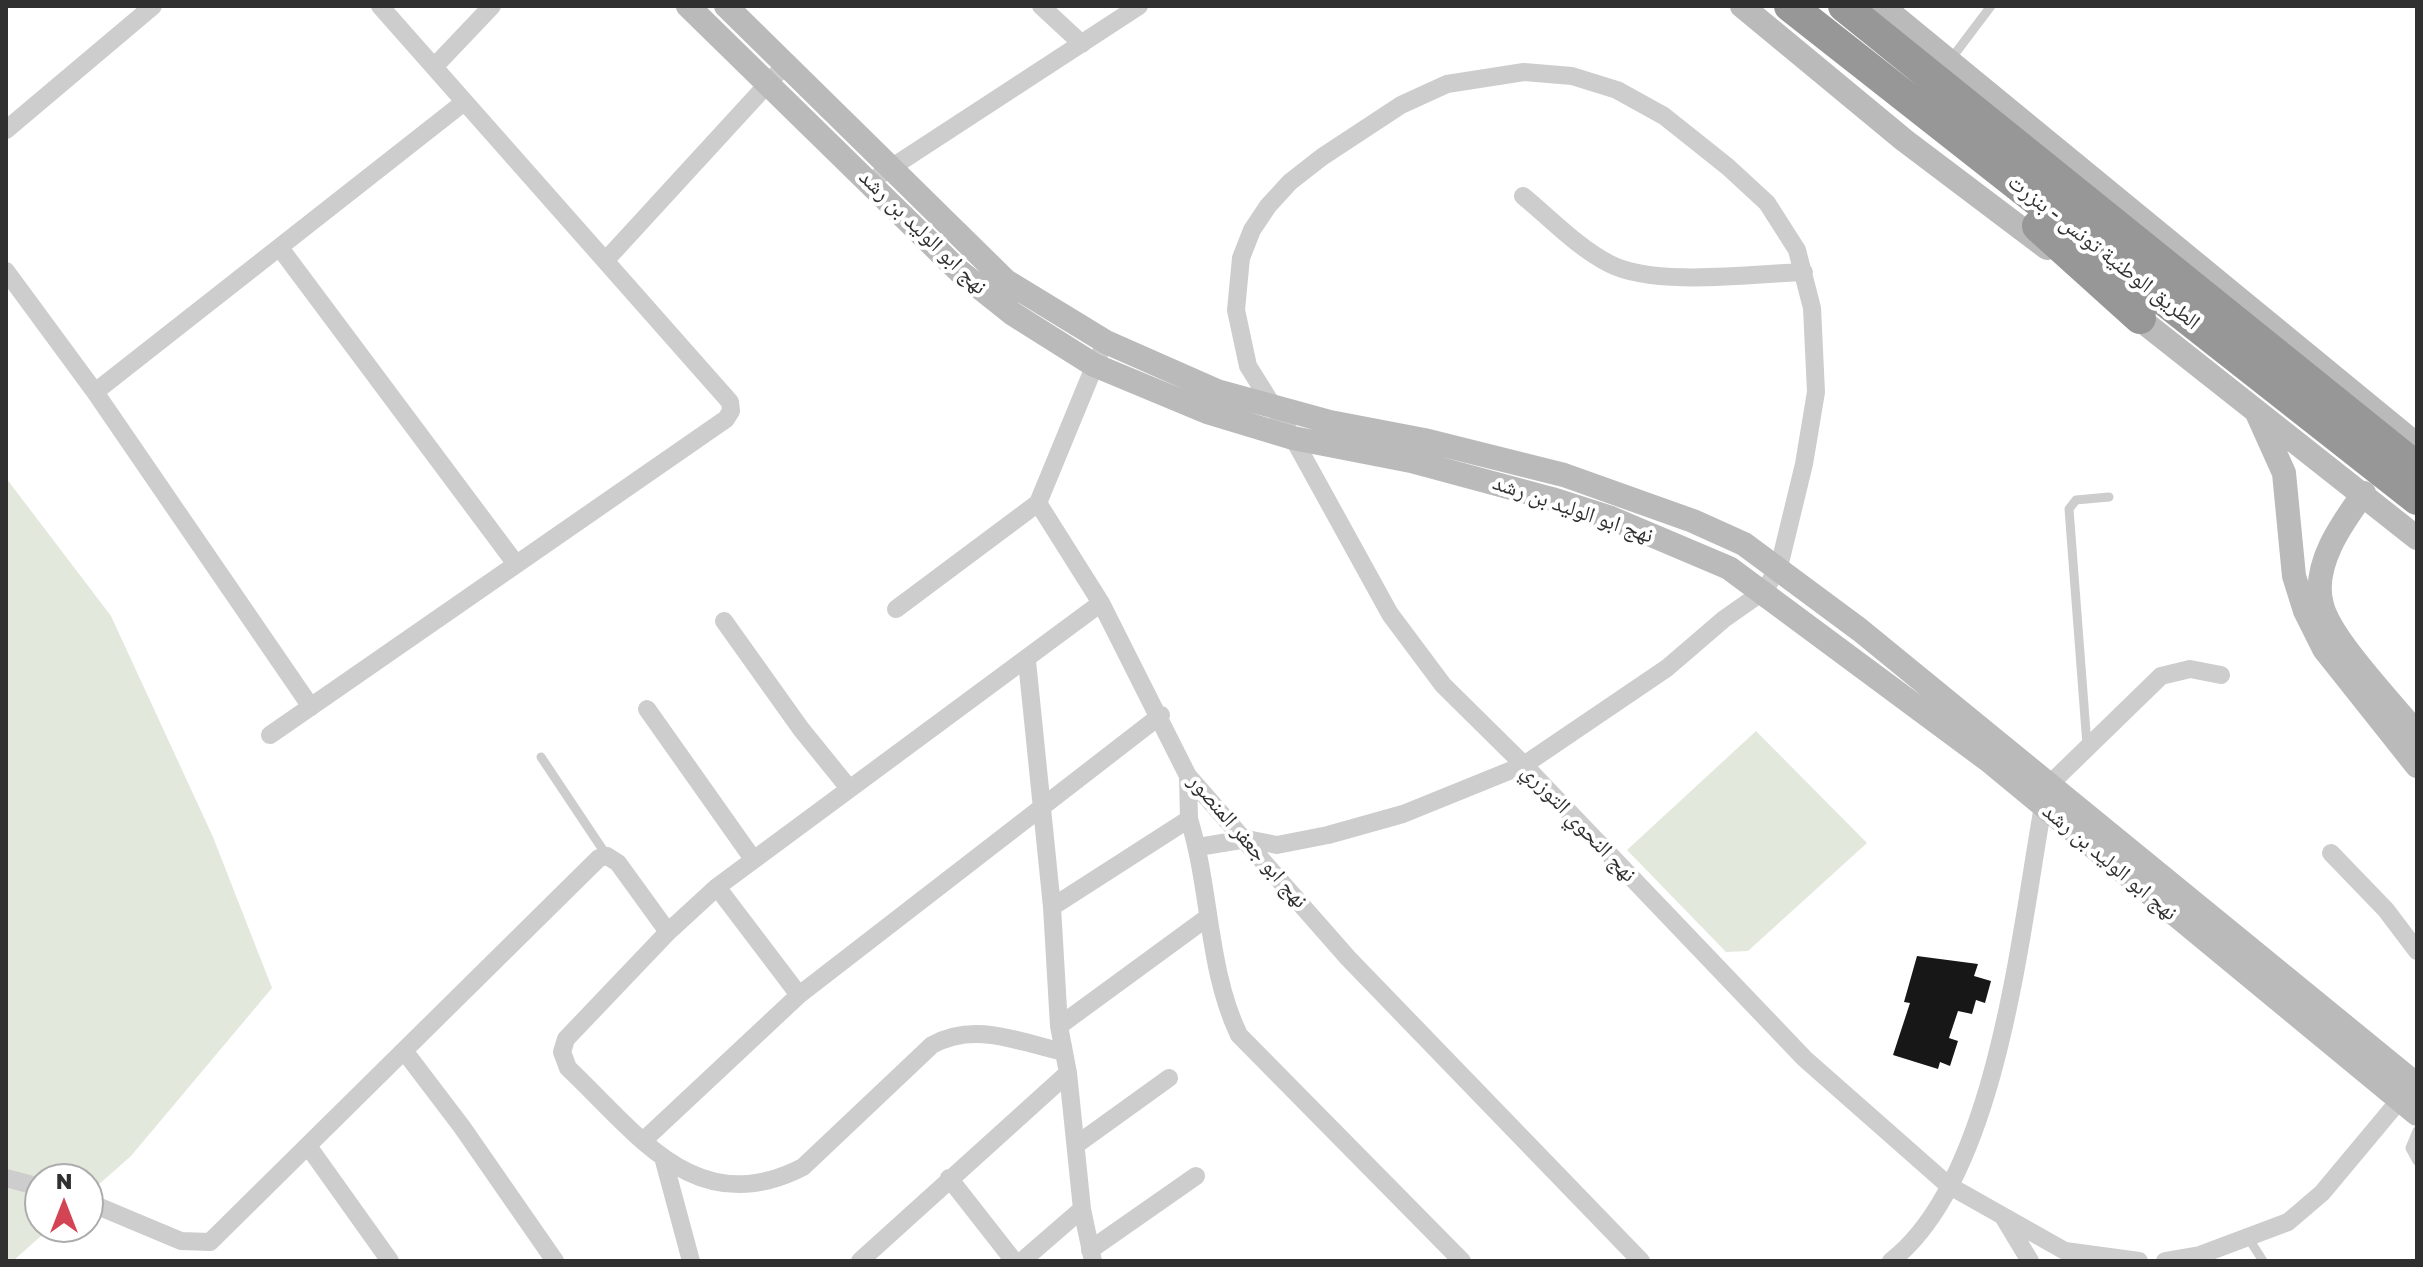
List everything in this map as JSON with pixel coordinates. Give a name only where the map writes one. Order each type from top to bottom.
[{"type":"highway","name":"الطريق الوطنية تونس - بنزرت","points":[[1788,6],[2417,499]]},
{"type":"highway","name":"الطريق الوطنية تونس - بنزرت","points":[[1844,6],[2417,468]]},
{"type":"highway","points":[[1867,6],[2024,125]]},
{"type":"highway","points":[[1835,43],[2140,318]]},
{"type":"street","points":[[6,130],[153,6]]},
{"type":"street","points":[[270,735],[726,419],[731,411],[730,402],[380,6]]},
{"type":"street","points":[[434,67],[492,6]]},
{"type":"street","name":"نهج ابو الوليد بن رشد","points":[[688,6],[984,293],[1094,365],[1207,412],[1293,438],[1425,464],[1552,499],[1729,568],[2047,794]]},
{"type":"street","name":"نهج ابو الوليد بن رشد","points":[[726,6],[1006,281],[1106,342],[1202,385],[1275,409],[1564,475],[1693,521],[1744,544],[1779,567],[2412,1096]]},
{"type":"street","points":[[1041,6],[1082,44]]},
{"type":"street","points":[[872,182],[890,165],[1139,6]]},
{"type":"street","points":[[1742,6],[1904,140],[2140,318],[2417,538]]},
{"type":"street","points":[[1882,6],[2417,445]]},
{"type":"street","points":[[606,260],[785,65]]},
{"type":"street","name":"نهج النحوي التوزري","points":[[1764,591],[1779,567],[1804,464],[1816,392],[1815,341],[1804,272],[1787,230],[1767,203],[1664,116],[1617,90],[1572,76],[1524,72],[1447,84],[1401,105],[1322,157],[1290,182],[1252,230],[1241,258],[1236,310],[1248,366],[1293,438],[1361,563],[1417,652],[1443,685],[1524,765],[1805,1059],[1948,1185],[2065,1251],[2139,1261]]},
{"type":"street","points":[[95,392],[463,103]]},
{"type":"street","points":[[1523,196],[1589,251],[1633,273],[1661,277],[1804,272]]},
{"type":"street","points":[[280,248],[516,564]]},
{"type":"street","points":[[6,271],[95,392],[311,707]]},
{"type":"street","points":[[896,609],[1038,503],[1106,342]]},
{"type":"street","points":[[2254,407],[2284,473],[2294,576],[2305,611],[2324,649],[2417,766]]},
{"type":"street","points":[[2364,493],[2325,559],[2320,588],[2321,605],[2340,637],[2417,734]]},
{"type":"street","name":"نهج ابو جعفر المنصور","points":[[1038,503],[1101,603],[1161,715],[1188,776],[1247,839],[1348,958],[1641,1261]]},
{"type":"street","points":[[1198,847],[1247,839],[1277,845],[1328,835],[1403,814],[1524,765],[1667,668],[1724,619],[1764,591]]},
{"type":"street","points":[[1064,1052],[986,1033],[964,1031],[947,1036],[932,1045],[814,1157],[778,1179],[752,1184],[726,1183],[692,1176],[664,1161],[568,1068],[562,1052],[566,1039],[668,932],[717,887],[848,787],[1027,661],[1101,603]]},
{"type":"street","points":[[724,621],[801,729],[848,787]]},
{"type":"street","points":[[1027,661],[1052,907],[1059,1026],[1068,1073],[1082,1209],[1092,1256],[1196,1176]]},
{"type":"street","points":[[1891,1261],[1934,1213],[1977,1126],[1993,1077],[2047,794],[2087,745],[2161,676],[2190,669],[2208,670],[2221,675]]},
{"type":"street","points":[[647,709],[753,859]]},
{"type":"street","points":[[644,1140],[799,995],[1161,715]]},
{"type":"street","points":[[1188,776],[1189,819],[1198,847],[1208,917],[1227,1007],[1239,1035],[1462,1261]]},
{"type":"street","points":[[1052,907],[1189,819]]},
{"type":"street","points":[[2331,853],[2386,910],[2417,951]]},
{"type":"street","points":[[104,1209],[181,1241],[210,1242],[405,1052],[588,866],[607,856],[618,863],[668,932]]},
{"type":"street","points":[[717,887],[799,995]]},
{"type":"street","points":[[1059,1026],[1208,917]]},
{"type":"street","points":[[405,1052],[462,1127],[555,1261]]},
{"type":"street","points":[[860,1261],[1068,1073]]},
{"type":"street","points":[[1076,1145],[1169,1078]]},
{"type":"street","points":[[2165,1261],[2200,1255],[2288,1222],[2322,1193],[2412,1096]]},
{"type":"street","points":[[308,1146],[390,1261]]},
{"type":"street","points":[[664,1161],[691,1261]]},
{"type":"street","points":[[949,1178],[1014,1261]]},
{"type":"street","points":[[1022,1261],[1082,1209]]},
{"type":"street","points":[[2003,1216],[2030,1261]]},
{"type":"lane","points":[[1949,62],[1991,6]]},
{"type":"lane","points":[[2087,745],[2069,509],[2076,500],[2109,497]]},
{"type":"lane","points":[[541,757],[607,856]]},
{"type":"lane","points":[[2417,1131],[2410,1148],[2417,1161]]},
{"type":"lane","points":[[2249,1239],[2263,1261]]},
{"type":"shaded area","points":[[6,478],[111,616],[213,837],[272,988],[131,1156],[104,1180],[104,1163],[24,1163],[24,1243],[33,1243],[13,1261],[6,1261]]},
{"type":"shaded area","points":[[1756,731],[1867,843],[1748,951],[1726,952],[1627,850]]},
{"type":"building","points":[[1917,956],[1978,964],[1974,976],[1991,981],[1985,1003],[1976,1000],[1972,1014],[1958,1011],[1949,1038],[1958,1041],[1950,1066],[1940,1062],[1938,1069],[1893,1055],[1910,1003],[1904,1002]]}]
